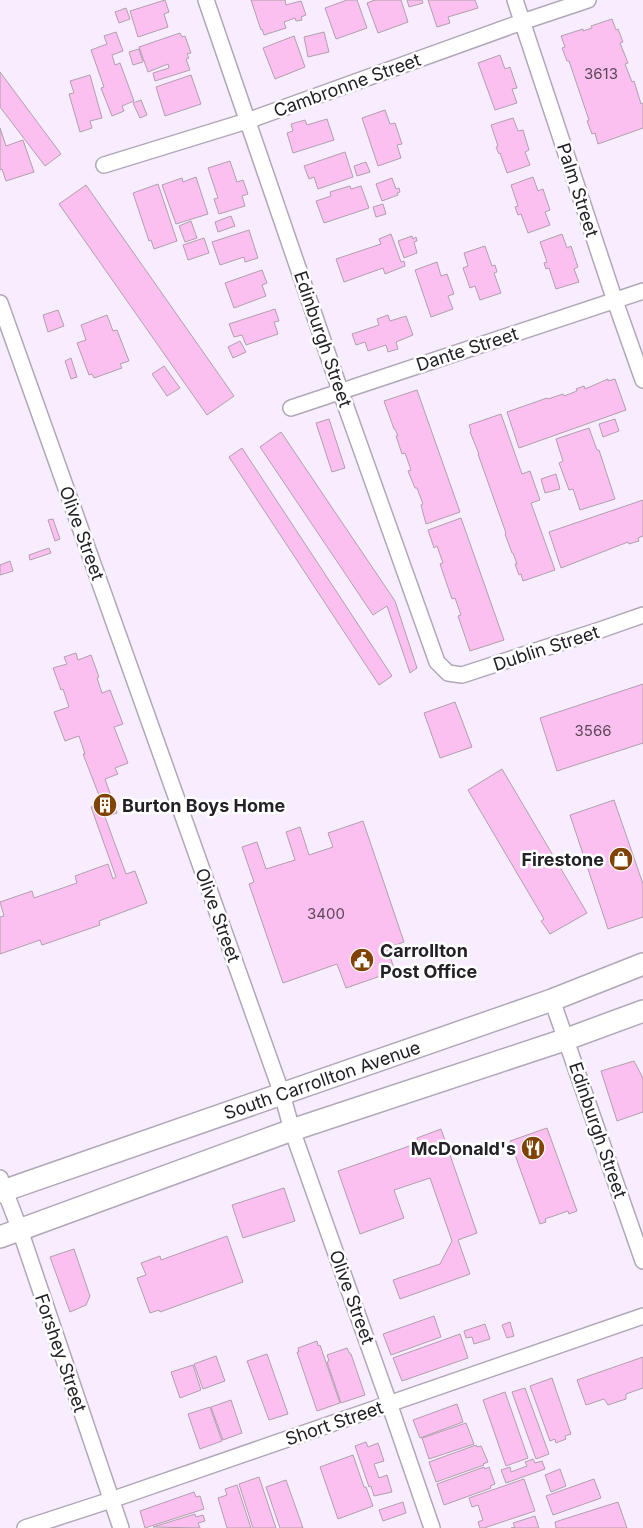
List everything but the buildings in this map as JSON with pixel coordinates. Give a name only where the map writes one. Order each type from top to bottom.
[{"type":"main road","name":"South Carrollton Avenue","points":[[1,1187],[282,1094],[552,1000],[643,964]]},
{"type":"main road","points":[[0,1237],[292,1130],[567,1039],[643,1011]]},
{"type":"street","name":"Edinburgh Street","points":[[206,0],[340,390],[437,662],[448,673]]},
{"type":"street","name":"Palm Street","points":[[515,0],[643,380]]},
{"type":"street","name":"Cambronne Street","points":[[104,165],[247,120],[588,0]]},
{"type":"street","name":"Dante Street","points":[[291,408],[340,390],[643,291]]},
{"type":"street","name":"Olive Street","points":[[0,303],[282,1094],[292,1130],[432,1528]]},
{"type":"street","name":"Dublin Street","points":[[448,673],[462,676],[643,615]]},
{"type":"street","name":"Edinburgh Street","points":[[552,1000],[643,1261]]},
{"type":"street","name":"Forshey Street","points":[[1,1187],[20,1230],[121,1528]]},
{"type":"street","name":"Short Street","points":[[25,1528],[643,1316]]},
{"type":"place","name":"Burton Boys Home","points":[[105,805]]},
{"type":"place","name":"Firestone","points":[[621,859]]},
{"type":"place","name":"Carrollton Post Office","points":[[362,960]]},
{"type":"place","name":"McDonald's","points":[[533,1148]]}]
